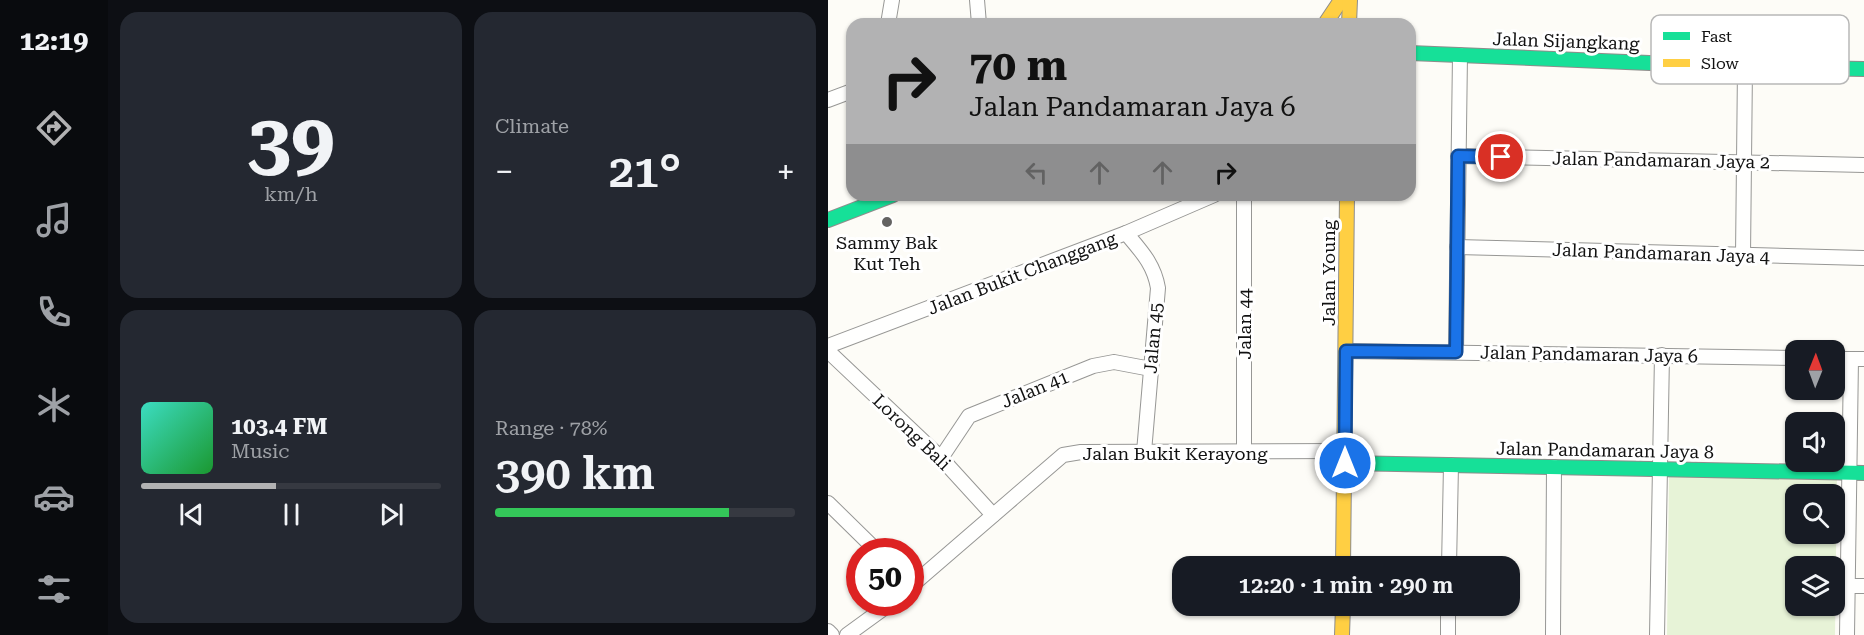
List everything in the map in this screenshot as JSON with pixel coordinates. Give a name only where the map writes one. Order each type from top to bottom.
[{"type":"street","points":[[889,18],[892,0]]},
{"type":"street","points":[[977,0],[978,18]]},
{"type":"street","points":[[1329,18],[1341,0]]},
{"type":"street","points":[[1349,18],[1350,0]]},
{"type":"street","name":"Jalan Sijangkang","points":[[1416,53],[1651,63]]},
{"type":"street","points":[[1456,352],[1460,55]]},
{"type":"street","name":"Jalan Sijangkang","points":[[1849,69],[1864,69]]},
{"type":"street","points":[[1743,255],[1746,84]]},
{"type":"street","points":[[828,100],[846,93]]},
{"type":"street","name":"Jalan Pandamaran Jaya 2","points":[[1458,156],[1864,165]]},
{"type":"street","points":[[828,220],[877,201]]},
{"type":"street","name":"Jalan Bukit Changgang","points":[[828,346],[1126,233],[1200,201]]},
{"type":"street","name":"Jalan 44","points":[[1244,201],[1244,452]]},
{"type":"street","name":"Jalan Young","points":[[1343,556],[1347,201]]},
{"type":"street","name":"Jalan 45","points":[[1126,233],[1149,261],[1155,273],[1158,288],[1144,453]]},
{"type":"street","name":"Jalan Pandamaran Jaya 4","points":[[1457,247],[1864,258]]},
{"type":"street","name":"Lorong Bali","points":[[828,351],[941,458],[993,514]]},
{"type":"street","name":"Jalan Pandamaran Jaya 6","points":[[1346,351],[1785,358]]},
{"type":"street","points":[[1657,635],[1662,355]]},
{"type":"street","points":[[1847,635],[1850,473],[1858,359]]},
{"type":"street","name":"Jalan 41","points":[[941,458],[969,416],[1093,366],[1114,363],[1151,369]]},
{"type":"street","name":"Jalan Bukit Kerayong","points":[[924,574],[1063,455],[1082,452],[1244,452],[1345,457]]},
{"type":"street","name":"Jalan Pandamaran Jaya 8","points":[[1345,457],[1451,465],[1864,473]]},
{"type":"street","points":[[1449,556],[1451,465]]},
{"type":"street","points":[[1553,635],[1554,467]]},
{"type":"street","points":[[828,503],[864,538]]},
{"type":"street","points":[[1848,586],[1864,586]]},
{"type":"street","points":[[848,635],[874,616]]},
{"type":"street","points":[[1342,635],[1343,616]]},
{"type":"street","points":[[1448,616],[1448,635]]},
{"type":"street","points":[[828,631],[832,635]]},
{"type":"green space","points":[[1669,474],[1837,476],[1837,484],[1785,484],[1785,544],[1836,544],[1836,556],[1785,556],[1785,616],[1835,616],[1835,635],[1667,635]]},
{"type":"traffic: fast","points":[[1416,53],[1651,63]]},
{"type":"traffic: fast","points":[[1849,69],[1864,69]]},
{"type":"traffic: fast","points":[[828,220],[877,201]]},
{"type":"traffic: fast","points":[[1345,463],[1864,473]]},
{"type":"traffic: slow","points":[[1329,18],[1341,0]]},
{"type":"traffic: slow","points":[[1349,18],[1350,0]]},
{"type":"traffic: slow","points":[[1343,556],[1347,201]]},
{"type":"traffic: slow","points":[[1342,635],[1343,616]]},
{"type":"place","name":"Sammy Bak Kut Teh","points":[[887,222]]},
{"type":"route","points":[[1345,463],[1346,351],[1456,352],[1458,156],[1501,157]]}]
